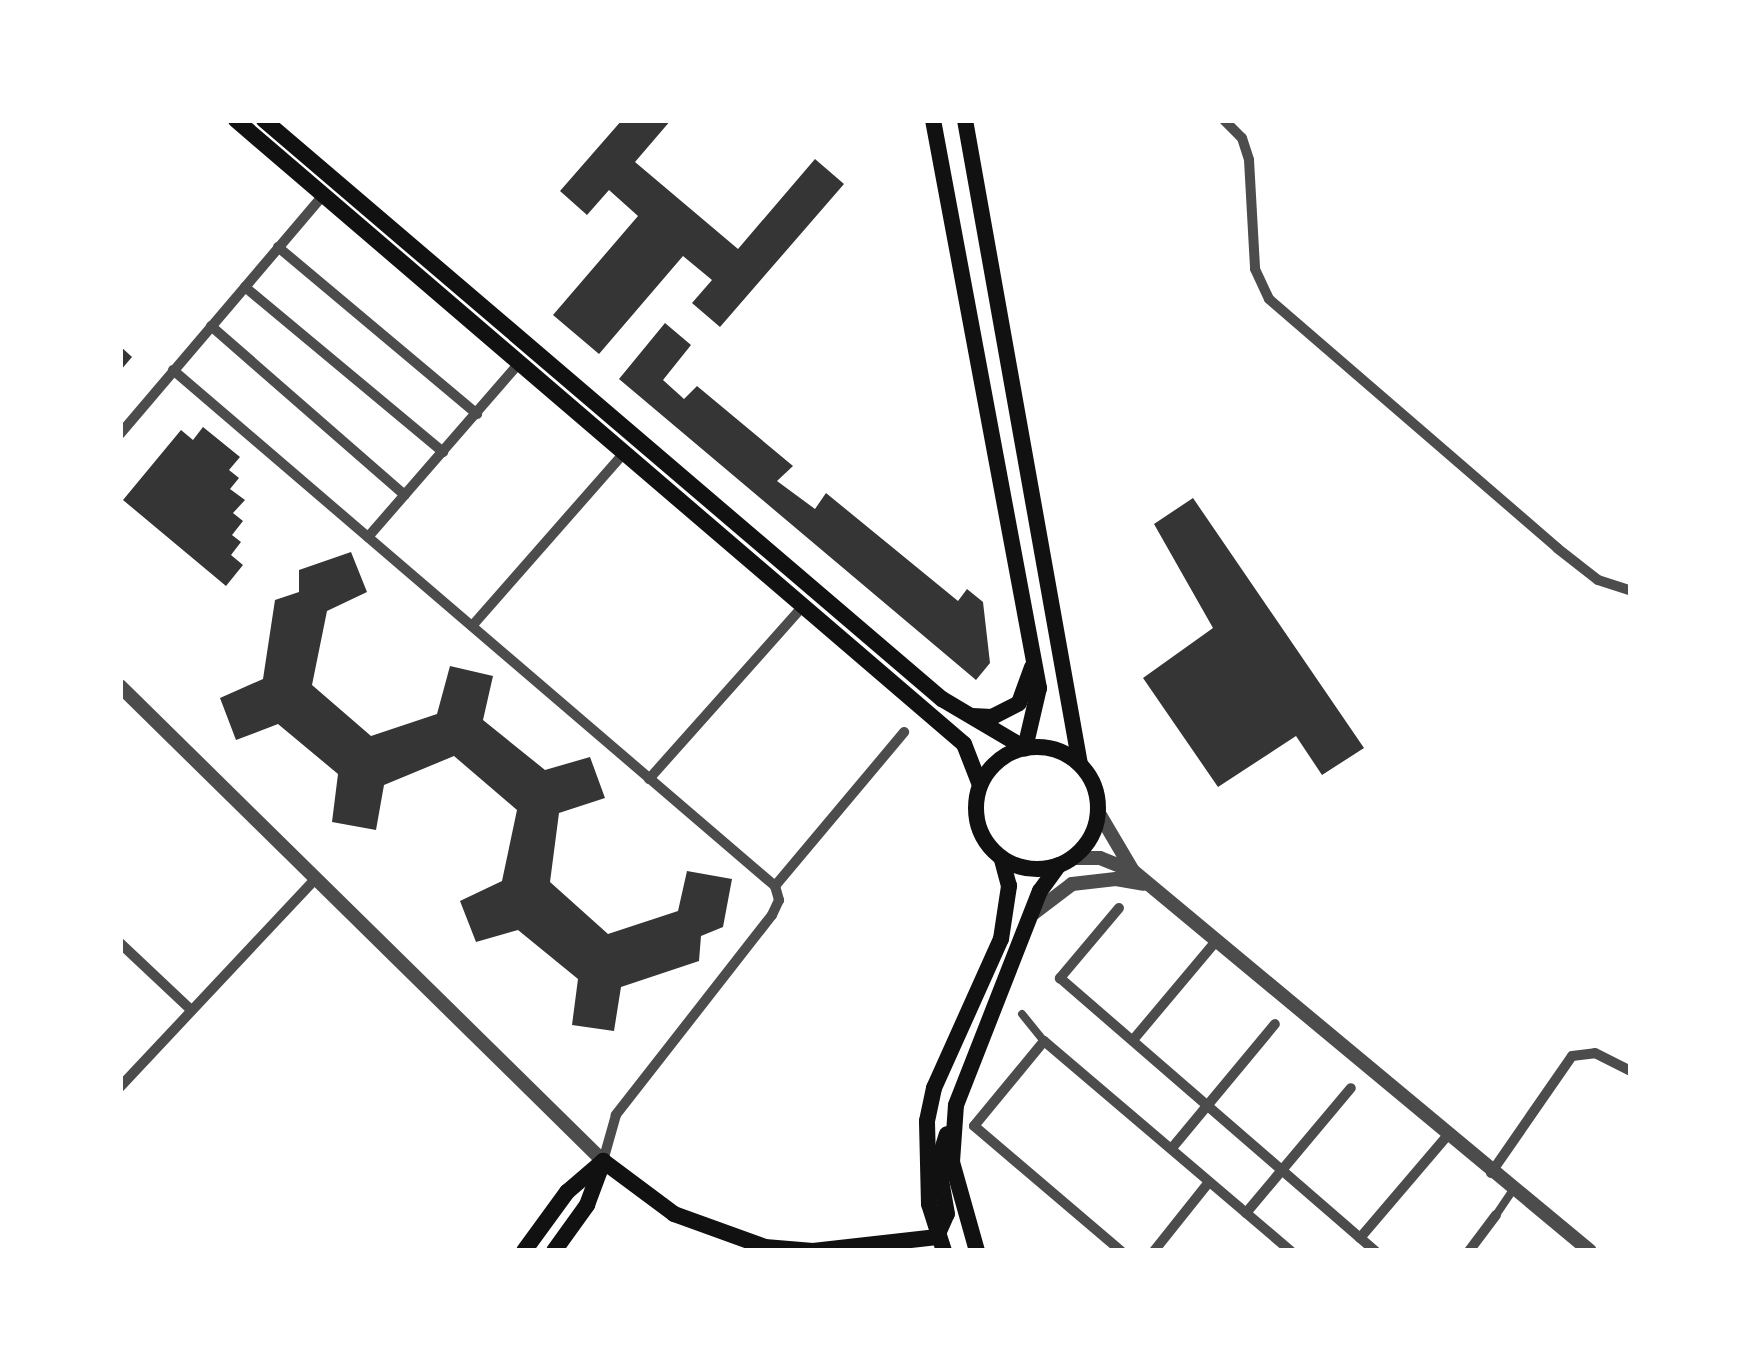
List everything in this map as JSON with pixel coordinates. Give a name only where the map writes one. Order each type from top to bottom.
[{"type":"main road","points":[[236,120],[275,129],[330,188],[520,362],[964,744],[980,785]]},
{"type":"main road","points":[[933,120],[1039,688],[1024,748]]},
{"type":"main road","points":[[940,1244],[946,1214],[938,1163],[956,1105],[1040,891],[1090,839],[1097,810],[1092,781],[1081,764],[965,120]]},
{"type":"main road","points":[[330,188],[969,716],[1024,748]]},
{"type":"main road","points":[[969,716],[992,717],[1019,703],[1034,660]]},
{"type":"main road","points":[[1066,862],[1020,868],[989,848],[976,818],[980,785],[990,768],[1024,748],[1045,747],[1081,764]]},
{"type":"main road","points":[[940,1244],[924,1160],[927,1120],[934,1088],[978,1000],[1006,922],[1009,886],[1002,859]]},
{"type":"main road","points":[[956,1105],[952,1162],[977,1251]]},
{"type":"main road","points":[[603,1161],[674,1214],[765,1246],[813,1251],[940,1244],[965,1251]]},
{"type":"main road","points":[[524,1251],[567,1192],[603,1161]]},
{"type":"main road","points":[[554,1251],[587,1205],[603,1161]]},
{"type":"street","points":[[1224,120],[1242,138],[1249,160],[1255,269],[1269,299],[1557,548],[1598,580],[1631,591]]},
{"type":"street","points":[[120,434],[330,188]]},
{"type":"street","points":[[278,247],[477,414]]},
{"type":"street","points":[[245,286],[443,452]]},
{"type":"street","points":[[211,326],[405,495]]},
{"type":"street","points":[[368,537],[520,362]]},
{"type":"street","points":[[120,686],[603,1161],[616,1115],[779,900],[775,886],[173,370]]},
{"type":"street","points":[[472,626],[626,452]]},
{"type":"street","points":[[649,778],[805,604]]},
{"type":"street","points":[[775,886],[904,731]]},
{"type":"street","points":[[1097,810],[1133,871],[1590,1251]]},
{"type":"street","points":[[1066,862],[1100,858],[1133,871]]},
{"type":"street","points":[[120,1087],[315,879]]},
{"type":"street","points":[[1034,913],[1072,884],[1116,879],[1149,885]]},
{"type":"street","points":[[1119,908],[1060,978],[1375,1251]]},
{"type":"street","points":[[1133,1040],[1216,941]]},
{"type":"street","points":[[120,943],[191,1010]]},
{"type":"street","points":[[1022,1014],[1044,1041],[1291,1251]]},
{"type":"street","points":[[1172,1148],[1275,1024]]},
{"type":"street","points":[[1044,1041],[974,1126],[1121,1251]]},
{"type":"street","points":[[1491,1173],[1572,1056],[1594,1053],[1631,1071]]},
{"type":"street","points":[[1246,1213],[1351,1088]]},
{"type":"street","points":[[1360,1238],[1447,1136]]},
{"type":"street","points":[[1154,1251],[1209,1182]]},
{"type":"street","points":[[1469,1251],[1513,1191]]},
{"type":"building","points":[[622,120],[671,120],[635,162],[738,249],[815,159],[844,184],[720,327],[692,303],[712,280],[683,256],[599,354],[553,315],[638,216],[609,190],[587,215],[560,191]]},
{"type":"building","points":[[665,323],[691,345],[663,380],[684,399],[697,386],[793,466],[777,481],[815,509],[826,493],[958,601],[967,589],[983,602],[990,663],[976,680],[619,379]]},
{"type":"building","points":[[120,346],[132,357],[120,371]]},
{"type":"building","points":[[203,427],[240,457],[229,470],[239,478],[230,489],[245,500],[233,513],[243,521],[232,535],[241,542],[231,555],[243,565],[226,586],[123,500],[181,430],[193,440]]},
{"type":"building","points":[[1193,498],[1364,748],[1322,775],[1296,736],[1218,787],[1143,678],[1213,628],[1154,524]]},
{"type":"building","points":[[351,552],[367,592],[327,611],[312,685],[371,736],[437,714],[450,666],[493,676],[483,720],[545,770],[590,757],[605,798],[559,813],[550,882],[608,934],[678,911],[687,871],[732,879],[723,927],[701,936],[699,961],[621,987],[614,1031],[572,1025],[578,979],[518,930],[476,942],[460,901],[502,881],[517,810],[454,756],[384,785],[376,830],[332,822],[338,774],[278,724],[236,740],[220,698],[263,679],[275,600],[299,592],[299,570]]}]
